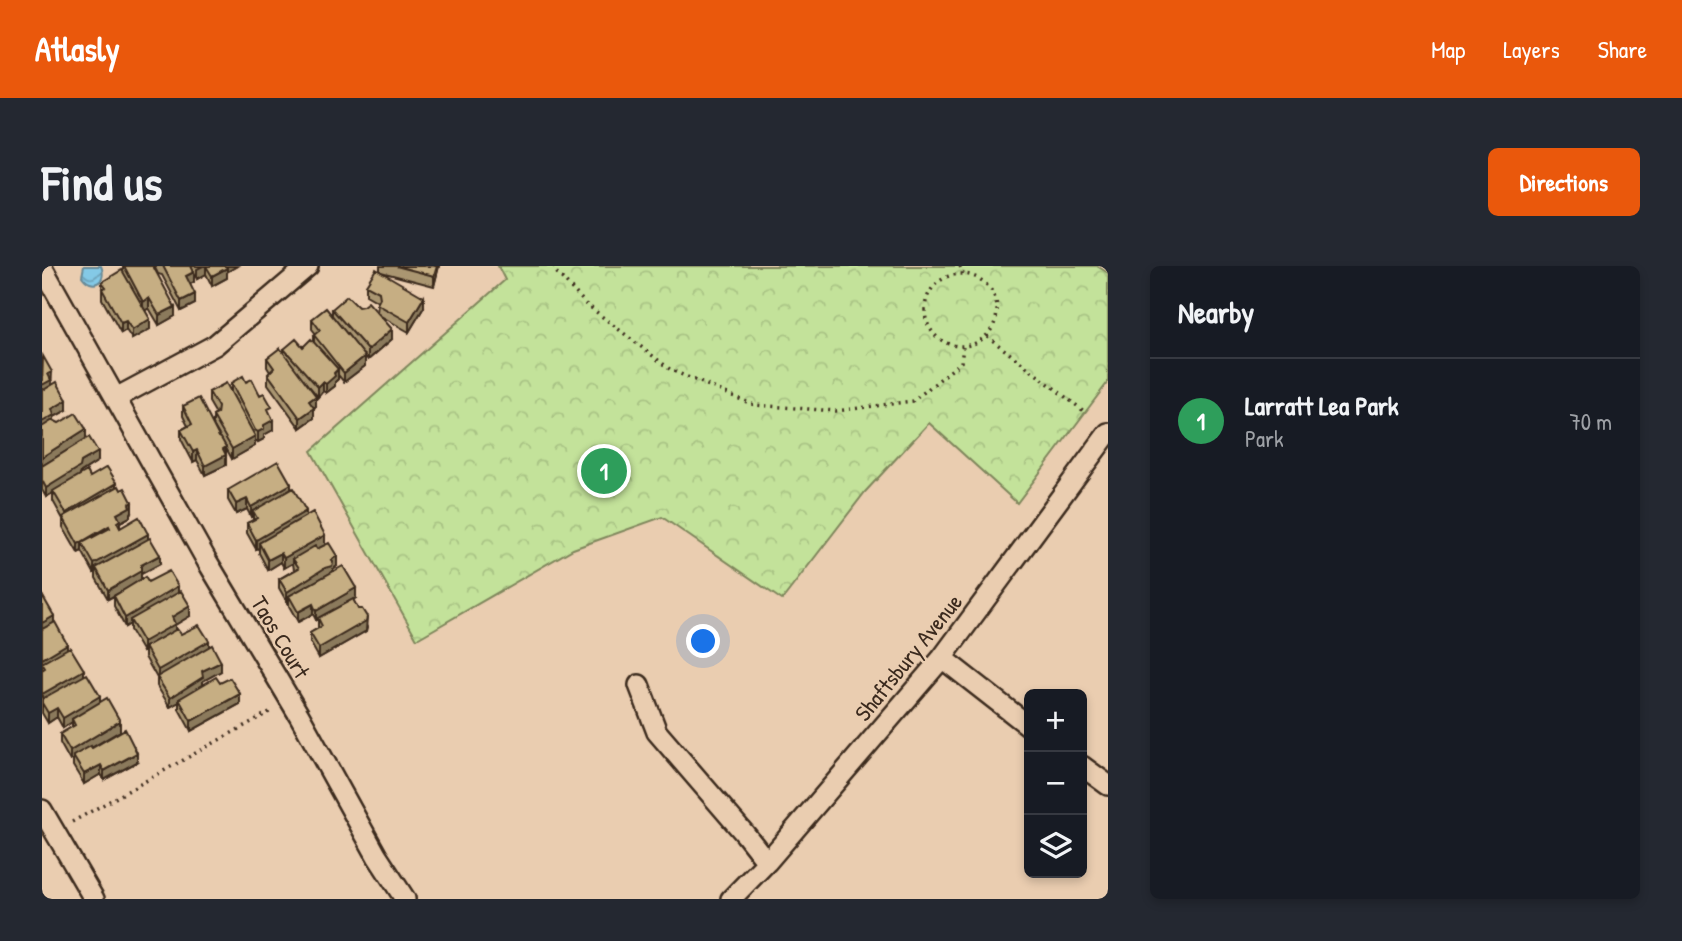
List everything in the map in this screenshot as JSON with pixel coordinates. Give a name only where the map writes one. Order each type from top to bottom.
[{"type":"street","points":[[116,398],[215,345],[308,266]]},
{"type":"street","name":"Taos Court","points":[[42,267],[207,561],[290,700],[377,856],[405,899]]},
{"type":"street","name":"Shaftsbury Avenue","points":[[731,899],[767,862],[942,659],[1108,433]]},
{"type":"street","points":[[942,659],[1024,722]]},
{"type":"street","points":[[639,685],[657,732],[767,862]]},
{"type":"street","points":[[1087,770],[1108,785]]},
{"type":"street","points":[[42,810],[94,899]]},
{"type":"path","points":[[555,266],[556,272],[586,304],[671,370],[754,405],[836,411],[913,401],[961,362],[963,347]]},
{"type":"path","points":[[960,266],[963,274]]},
{"type":"path","points":[[963,274],[974,276],[993,292],[998,315],[987,337],[963,347],[951,345],[932,332],[925,310],[932,288],[940,280],[963,274]]},
{"type":"path","points":[[987,337],[1084,412]]},
{"type":"path","points":[[54,832],[290,700]]},
{"type":"green space","points":[[498,266],[1097,266],[1108,273],[1108,382],[1017,503],[929,423],[865,492],[782,600],[662,517],[573,549],[417,639],[311,451],[505,280]]},
{"type":"water","points":[[84,266],[101,266],[103,272],[98,283],[86,281],[82,276]]},
{"type":"building","points":[[124,266],[153,266],[175,307],[159,315],[149,298],[143,302]]},
{"type":"building","points":[[163,266],[191,266],[194,272],[186,276],[195,294],[181,301]]},
{"type":"building","points":[[206,266],[226,266],[227,268],[212,276]]},
{"type":"building","points":[[396,266],[437,266],[434,276]]},
{"type":"building","points":[[376,269],[424,297],[409,322],[377,304],[379,292],[366,285]]},
{"type":"building","points":[[122,270],[150,319],[132,330],[126,321],[121,323],[102,289],[106,287],[102,282]]},
{"type":"building","points":[[347,296],[358,307],[368,302],[392,329],[368,350],[332,309]]},
{"type":"building","points":[[326,308],[365,356],[344,373],[314,335],[320,330],[312,319]]},
{"type":"building","points":[[296,339],[303,347],[311,339],[338,369],[326,384],[323,382],[318,387],[284,349]]},
{"type":"building","points":[[280,348],[316,396],[309,401],[314,408],[300,418],[268,374],[274,368],[267,358]]},
{"type":"building","points":[[43,356],[52,372],[48,374],[51,380],[42,385]]},
{"type":"building","points":[[243,376],[246,382],[252,379],[260,395],[264,393],[272,407],[268,409],[273,420],[258,432],[231,383]]},
{"type":"building","points":[[57,382],[67,400],[52,409],[54,415],[42,422],[42,391]]},
{"type":"building","points":[[226,383],[255,436],[232,449],[213,416],[217,414],[218,407],[209,392]]},
{"type":"building","points":[[199,398],[226,447],[223,449],[226,455],[205,466],[197,450],[193,452],[181,430],[192,424],[183,406]]},
{"type":"building","points":[[76,413],[86,429],[42,457],[42,427],[53,420],[59,423]]},
{"type":"building","points":[[89,437],[98,452],[46,488],[42,480],[42,466]]},
{"type":"building","points":[[278,461],[291,484],[251,507],[247,499],[236,504],[228,490]]},
{"type":"building","points":[[107,467],[117,483],[66,513],[53,491],[87,471],[90,477]]},
{"type":"building","points":[[119,486],[121,490],[125,488],[132,502],[130,507],[117,514],[120,528],[139,517],[148,534],[94,564],[82,543],[110,528],[109,526],[78,544],[63,517]]},
{"type":"building","points":[[293,488],[306,511],[256,540],[247,523],[257,518],[253,511]]},
{"type":"building","points":[[313,512],[325,535],[284,558],[281,553],[268,560],[259,543]]},
{"type":"building","points":[[150,538],[160,555],[141,565],[141,571],[108,590],[96,568]]},
{"type":"building","points":[[329,543],[337,556],[331,560],[332,566],[287,592],[279,579],[299,568],[293,559],[315,546],[317,549]]},
{"type":"building","points":[[343,566],[356,588],[316,611],[313,604],[298,612],[289,596]]},
{"type":"building","points":[[169,571],[178,586],[125,618],[114,596],[145,577],[148,582]]},
{"type":"building","points":[[181,591],[190,606],[172,617],[175,624],[143,642],[130,620]]},
{"type":"building","points":[[42,595],[54,616],[42,623]]},
{"type":"building","points":[[353,599],[358,609],[362,609],[367,617],[366,621],[319,648],[310,633],[322,626],[318,618]]},
{"type":"building","points":[[55,622],[67,644],[42,659],[42,629]]},
{"type":"building","points":[[199,625],[209,641],[158,670],[145,647],[177,629],[181,634]]},
{"type":"building","points":[[212,645],[221,662],[202,671],[203,677],[170,698],[157,677]]},
{"type":"building","points":[[70,647],[84,670],[42,694],[42,670],[45,668],[42,663]]},
{"type":"building","points":[[87,674],[100,696],[63,718],[57,708],[48,713],[42,699]]},
{"type":"building","points":[[216,677],[220,683],[230,678],[240,694],[191,721],[179,699]]},
{"type":"building","points":[[107,698],[120,721],[70,751],[60,734],[75,725],[72,719]]},
{"type":"building","points":[[125,729],[137,753],[104,771],[101,765],[84,774],[73,756]]},
{"type":"place","name":"Larratt Lea Park","points":[[604,471]]}]
